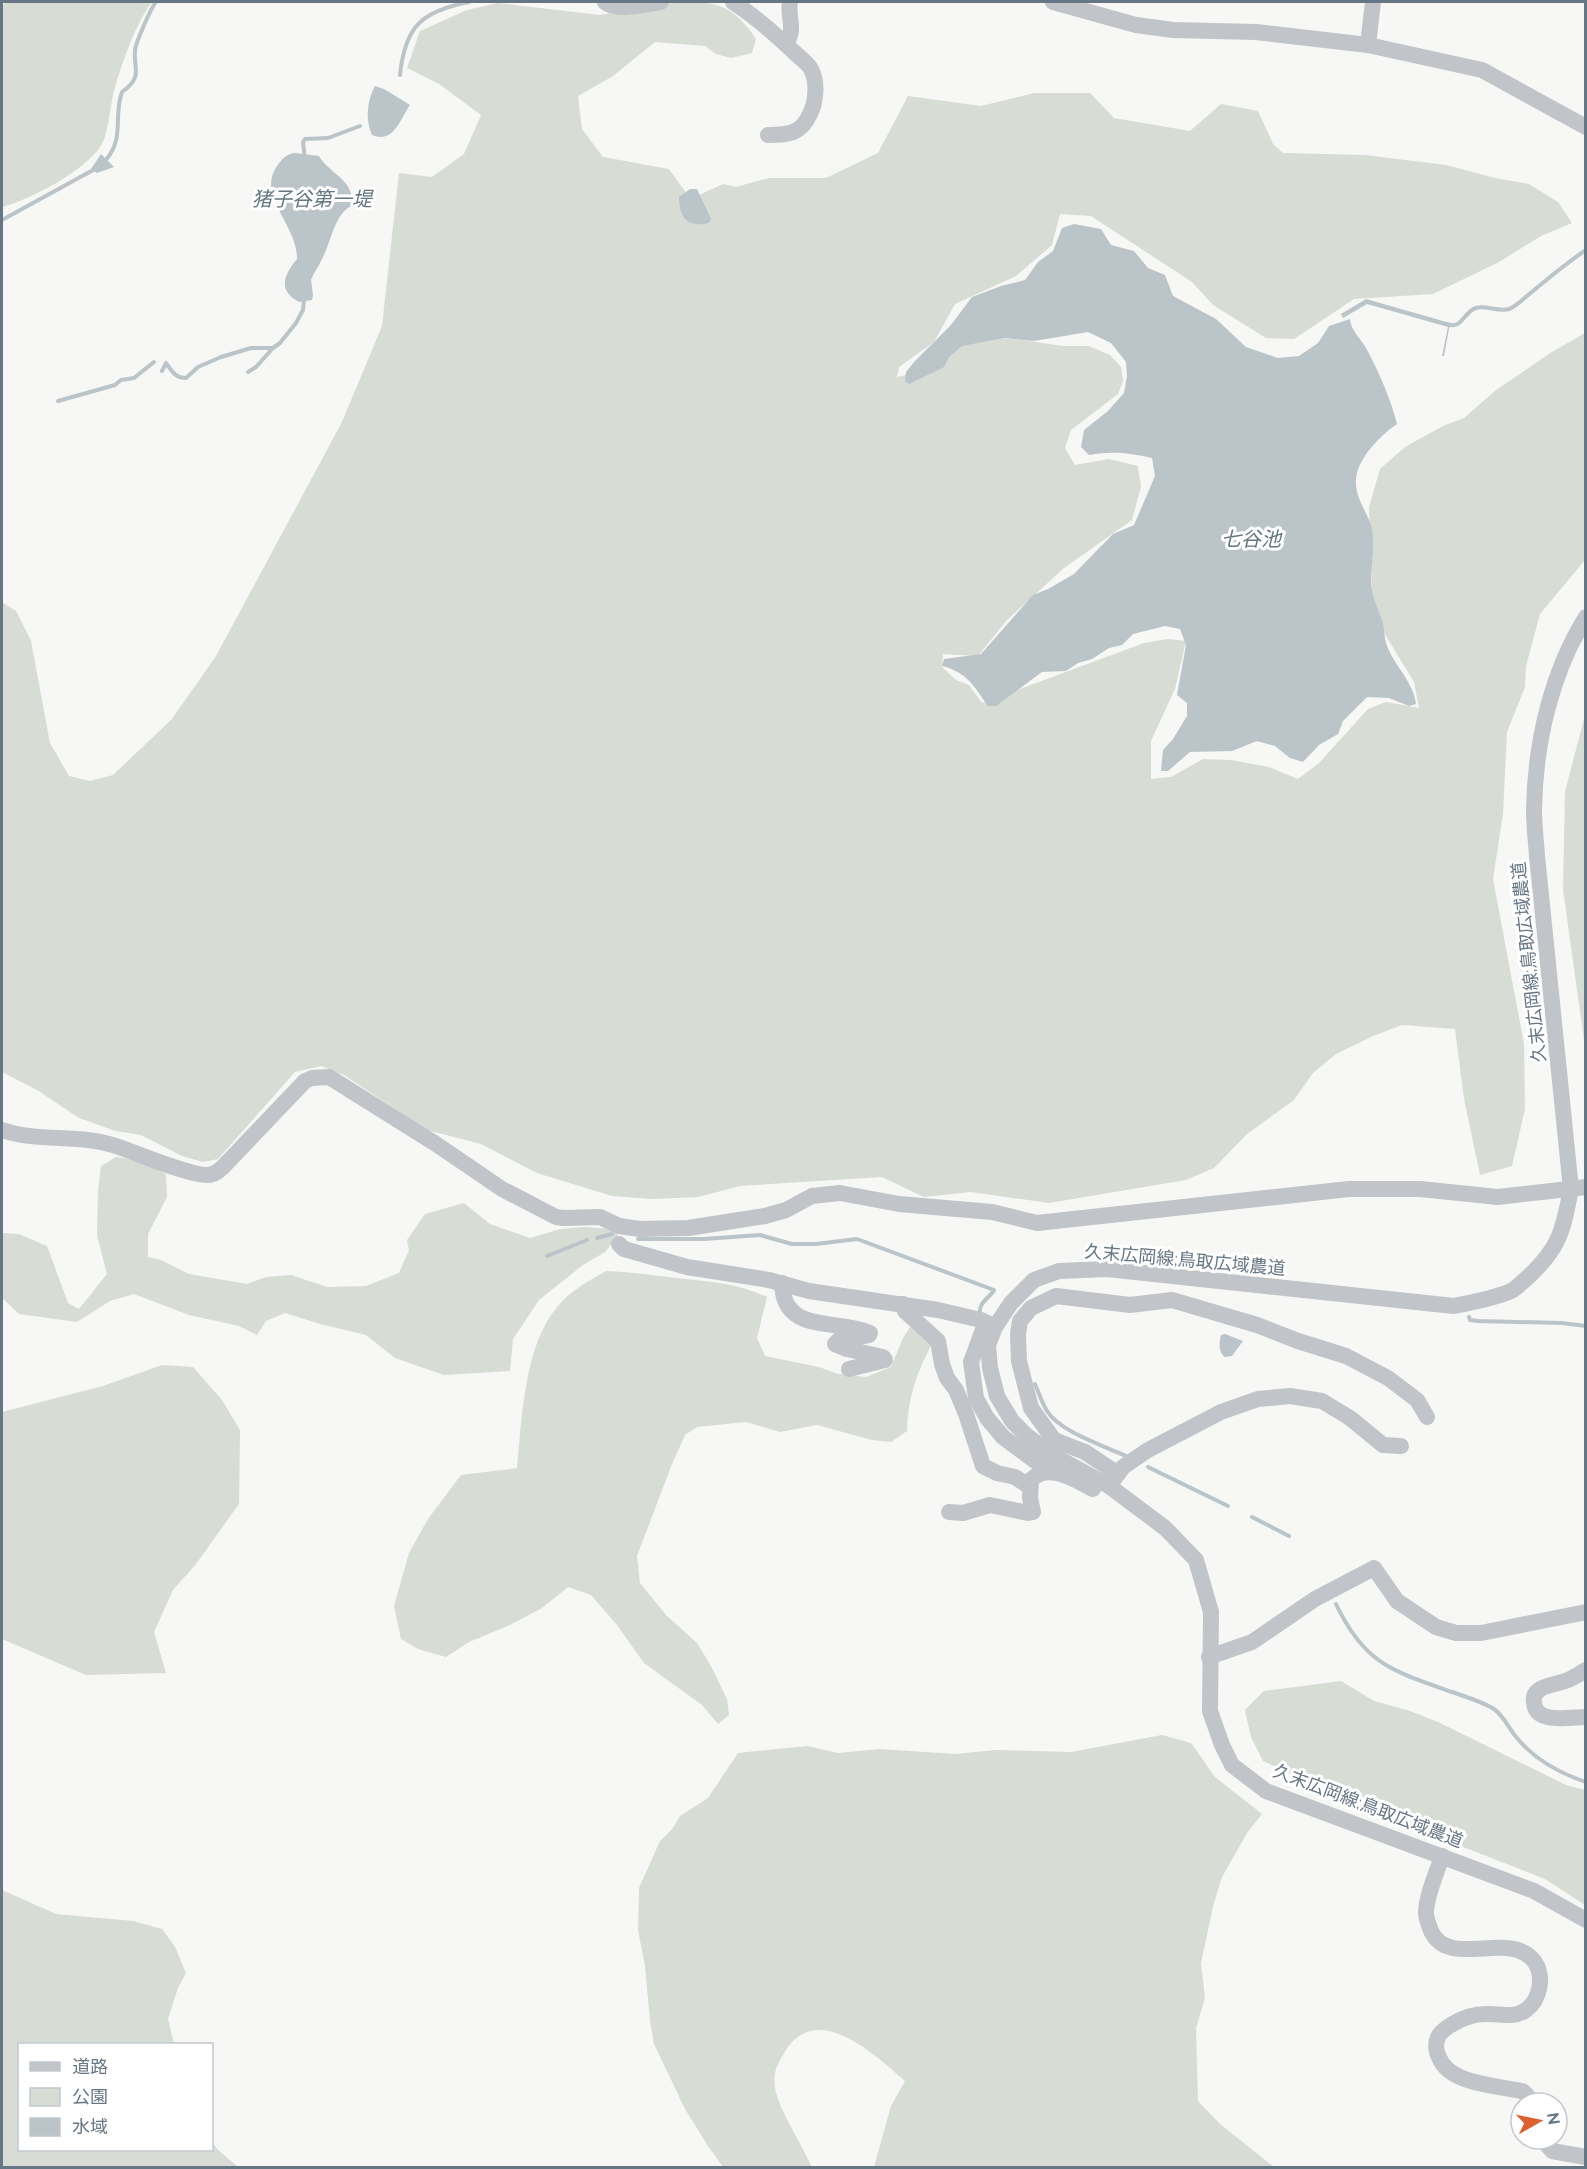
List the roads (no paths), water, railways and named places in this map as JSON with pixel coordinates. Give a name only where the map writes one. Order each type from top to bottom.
[{"type":"street","points":[[605,2],[609,5],[623,6],[661,2]]},
{"type":"street","points":[[733,2],[763,22],[810,68],[815,90],[812,109],[805,125],[796,132],[768,135]]},
{"type":"street","points":[[785,43],[790,38],[791,32],[790,2]]},
{"type":"street","points":[[1368,45],[1373,2]]},
{"type":"street","points":[[1064,3],[1136,25],[1173,30],[1256,32],[1368,45],[1482,70],[1586,127]]},
{"type":"street","name":"久末広岡線;鳥取広域農道","points":[[1586,617],[1574,635],[1549,700],[1538,759],[1534,810],[1537,856],[1578,1188],[1556,1246],[1540,1266],[1512,1291],[1454,1306],[1107,1269],[1059,1270],[1034,1280],[1011,1303],[991,1325],[988,1345],[990,1368],[997,1396],[1012,1421],[1053,1464],[1106,1483],[1165,1528],[1196,1560],[1211,1612],[1210,1711],[1232,1765],[1266,1791],[1534,1891],[1586,1920]]},
{"type":"street","points":[[2,1130],[29,1137],[85,1139],[108,1143],[207,1175],[218,1172],[305,1082],[312,1078],[329,1077],[436,1144],[502,1189],[556,1216],[564,1218],[600,1217],[619,1226],[640,1229],[688,1227],[765,1216],[786,1210],[812,1196],[830,1193],[899,1204],[992,1212],[1037,1223],[1047,1223],[1349,1189],[1420,1189],[1498,1197],[1578,1188]]},
{"type":"street","points":[[619,1244],[624,1249],[687,1267],[782,1283],[833,1295],[938,1310],[991,1325]]},
{"type":"street","points":[[782,1283],[785,1304],[797,1316],[870,1333],[839,1340],[835,1344],[883,1357],[885,1360],[849,1369]]},
{"type":"street","points":[[1401,1446],[1383,1445],[1350,1418],[1322,1401],[1290,1396],[1258,1399],[1221,1412],[1173,1436],[1123,1467],[1106,1483],[1085,1452],[1054,1440],[1031,1408],[1019,1361],[1020,1321],[1031,1308],[1056,1296],[1130,1305],[1172,1300],[1257,1325],[1346,1356],[1388,1378],[1417,1400],[1427,1417]]},
{"type":"street","points":[[903,1304],[905,1311],[938,1341],[947,1378],[956,1390],[966,1414],[983,1466],[997,1473],[1014,1477],[1030,1487]]},
{"type":"street","points":[[949,1512],[963,1512],[990,1505],[1033,1512],[1031,1480],[1053,1464],[1054,1440]]},
{"type":"street","points":[[1209,1657],[1252,1642],[1315,1599],[1374,1568],[1381,1582],[1397,1601],[1436,1627],[1456,1633],[1481,1633],[1586,1612]]},
{"type":"street","points":[[1586,1670],[1567,1681],[1540,1688],[1536,1692],[1534,1703],[1536,1711],[1550,1718],[1586,1717]]},
{"type":"street","points":[[1442,1856],[1426,1912],[1432,1933],[1437,1940],[1442,1945],[1453,1948],[1518,1950],[1532,1959],[1539,1972],[1540,1981],[1537,1996],[1524,2012],[1511,2015],[1474,2016],[1461,2019],[1444,2030],[1437,2040],[1438,2056],[1445,2067],[1458,2077],[1522,2091]]},
{"type":"street","points":[[1552,2151],[1586,2157]]},
{"type":"water","points":[[375,86],[410,105],[395,129],[386,136],[380,137],[372,135],[368,123],[369,104]]},
{"type":"water","name":"猪子谷第一堤","points":[[295,153],[319,156],[346,184],[352,197],[351,206],[345,210],[337,223],[311,280],[312,300],[299,302],[285,287],[286,276],[297,259],[296,246],[274,200],[271,188],[272,177],[277,166],[284,157]]},
{"type":"water","points":[[101,154],[114,167],[97,173],[91,169]]},
{"type":"water","points":[[690,189],[697,189],[711,219],[709,223],[690,223],[683,216],[679,197]]},
{"type":"water","name":"七谷池","points":[[1074,224],[1101,229],[1111,245],[1134,251],[1148,268],[1165,275],[1173,296],[1216,319],[1246,347],[1278,358],[1299,356],[1318,343],[1329,326],[1350,319],[1350,323],[1380,375],[1397,424],[1379,439],[1363,459],[1357,473],[1356,487],[1371,525],[1373,546],[1371,586],[1384,626],[1386,643],[1411,687],[1416,704],[1409,706],[1389,698],[1367,697],[1343,721],[1338,734],[1319,745],[1303,762],[1290,758],[1275,746],[1257,741],[1232,751],[1190,752],[1168,771],[1161,771],[1163,750],[1173,739],[1187,716],[1187,703],[1177,695],[1186,645],[1180,629],[1165,626],[1133,634],[1122,645],[1109,648],[1066,671],[1042,672],[996,706],[988,706],[964,676],[942,666],[944,659],[981,654],[1033,595],[1074,574],[1113,534],[1134,525],[1155,476],[1152,458],[1121,453],[1089,455],[1081,447],[1084,430],[1108,411],[1124,393],[1127,376],[1126,362],[1111,343],[1088,332],[1034,341],[1004,338],[962,346],[949,357],[944,367],[909,384],[905,381],[906,372],[951,325],[972,297],[1025,280],[1038,262],[1053,251],[1062,228]]},
{"type":"water","points":[[1366,299],[1450,323],[1444,356],[1442,356],[1448,327],[1367,304],[1343,318],[1341,314]]},
{"type":"water","points":[[1225,1334],[1243,1341],[1232,1356],[1225,1357],[1220,1350],[1221,1335]]},
{"type":"waterway","points":[[106,160],[112,152],[117,135],[118,110],[122,92],[135,77],[136,46],[156,2]]},
{"type":"waterway","points":[[400,75],[406,44],[419,23],[440,10],[469,2]]},
{"type":"waterway","points":[[305,159],[303,142],[305,139],[328,138],[360,126]]},
{"type":"waterway","points":[[2,220],[95,169]]},
{"type":"waterway","points":[[1446,324],[1460,323],[1476,308],[1505,310],[1511,308],[1586,250]]},
{"type":"waterway","points":[[162,371],[166,363],[176,375],[186,378],[198,367],[221,357],[251,348],[273,348],[296,323],[303,310],[304,299]]},
{"type":"waterway","points":[[248,372],[256,367],[273,348]]},
{"type":"waterway","points":[[58,401],[115,385],[121,380],[134,378],[154,362]]},
{"type":"waterway","points":[[597,1238],[612,1234]]},
{"type":"waterway","points":[[638,1239],[704,1239],[760,1235],[792,1244],[816,1244],[857,1239],[994,1290],[982,1303],[980,1314]]},
{"type":"waterway","points":[[547,1256],[587,1240]]},
{"type":"waterway","points":[[1469,1317],[1470,1320],[1478,1321],[1562,1323],[1586,1326]]},
{"type":"waterway","points":[[1035,1384],[1047,1411],[1061,1425],[1126,1456]]},
{"type":"waterway","points":[[1148,1467],[1228,1506]]},
{"type":"waterway","points":[[1252,1517],[1289,1536]]},
{"type":"waterway","points":[[1336,1604],[1358,1641],[1383,1663],[1413,1678],[1473,1699],[1494,1709],[1532,1753],[1557,1770],[1586,1782]]}]
